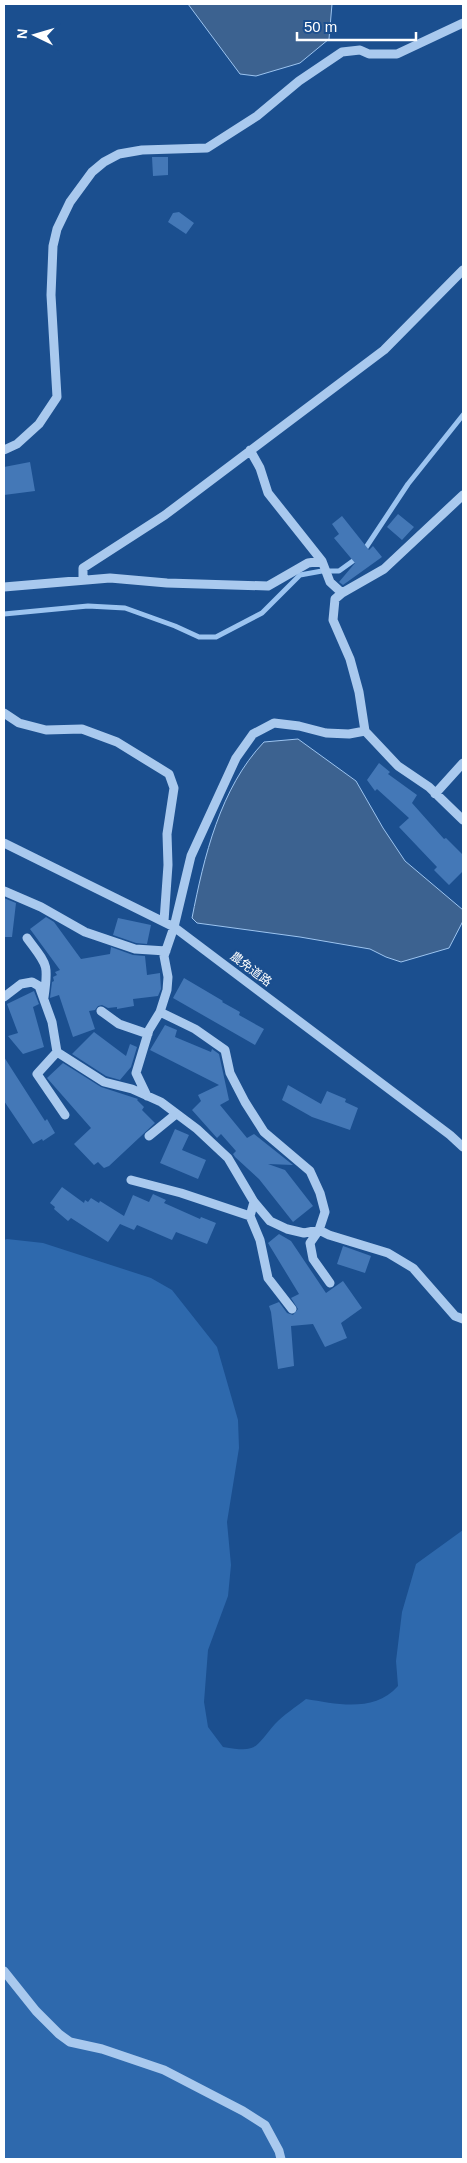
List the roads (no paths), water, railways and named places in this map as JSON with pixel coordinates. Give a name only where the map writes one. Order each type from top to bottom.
[{"type":"street","points":[[4,450],[17,444],[39,424],[57,397],[51,295],[53,246],[57,229],[70,202],[92,172],[104,162],[119,154],[142,150],[207,148],[257,116],[299,82],[342,52],[360,50],[369,54],[397,54],[463,23]]},
{"type":"street","points":[[83,580],[83,568],[165,515],[384,350],[463,270]]},
{"type":"street","points":[[250,450],[260,468],[268,493],[322,561],[330,582],[342,593]]},
{"type":"street","points":[[463,496],[384,569],[342,593],[336,600],[333,620],[350,659],[359,692],[365,731],[398,766],[429,787],[463,820]]},
{"type":"street","points":[[4,586],[110,578],[167,583],[268,586],[308,563],[322,561]]},
{"type":"street","points":[[4,713],[18,723],[46,730],[82,730],[118,742],[169,774],[174,788],[167,834],[168,865],[164,920]]},
{"type":"street","points":[[147,1096],[136,1073],[148,1034],[160,1012],[168,990],[168,977],[164,956],[174,927],[191,856],[236,758],[253,734],[274,724],[299,726],[326,734],[349,734],[365,731]]},
{"type":"street","points":[[435,794],[463,764]]},
{"type":"street","name":"農免道路","points":[[4,843],[164,920],[450,1135],[463,1147]]},
{"type":"street","points":[[4,891],[41,907],[86,932],[135,949],[166,951]]},
{"type":"street","points":[[27,938],[45,962],[48,973],[44,1000]]},
{"type":"street","points":[[4,997],[21,984],[32,982],[39,986],[52,1022],[58,1052],[104,1082],[132,1089],[161,1102],[197,1129],[228,1158],[254,1202],[270,1221],[287,1229],[304,1233],[319,1230],[388,1253],[413,1268],[455,1316],[463,1319]]},
{"type":"street","points":[[101,1011],[119,1024],[148,1034]]},
{"type":"street","points":[[160,1012],[195,1029],[225,1050],[230,1073],[264,1132],[310,1171],[320,1193],[325,1212],[319,1230],[310,1243],[312,1259],[330,1283]]},
{"type":"street","points":[[58,1052],[37,1074],[66,1115]]},
{"type":"street","points":[[149,1136],[176,1114]]},
{"type":"street","points":[[131,1180],[181,1193],[250,1216]]},
{"type":"street","points":[[254,1202],[250,1216],[260,1240],[268,1278],[292,1309]]},
{"type":"street","points":[[4,1971],[36,2011],[70,2042],[102,2049],[164,2070],[243,2111],[265,2125],[279,2151],[281,2159]]},
{"type":"waterway","points":[[363,552],[408,484],[463,415]]},
{"type":"waterway","points":[[4,614],[88,606],[125,608],[199,637],[216,637],[262,613],[300,575],[322,571],[339,571],[357,558]]}]
